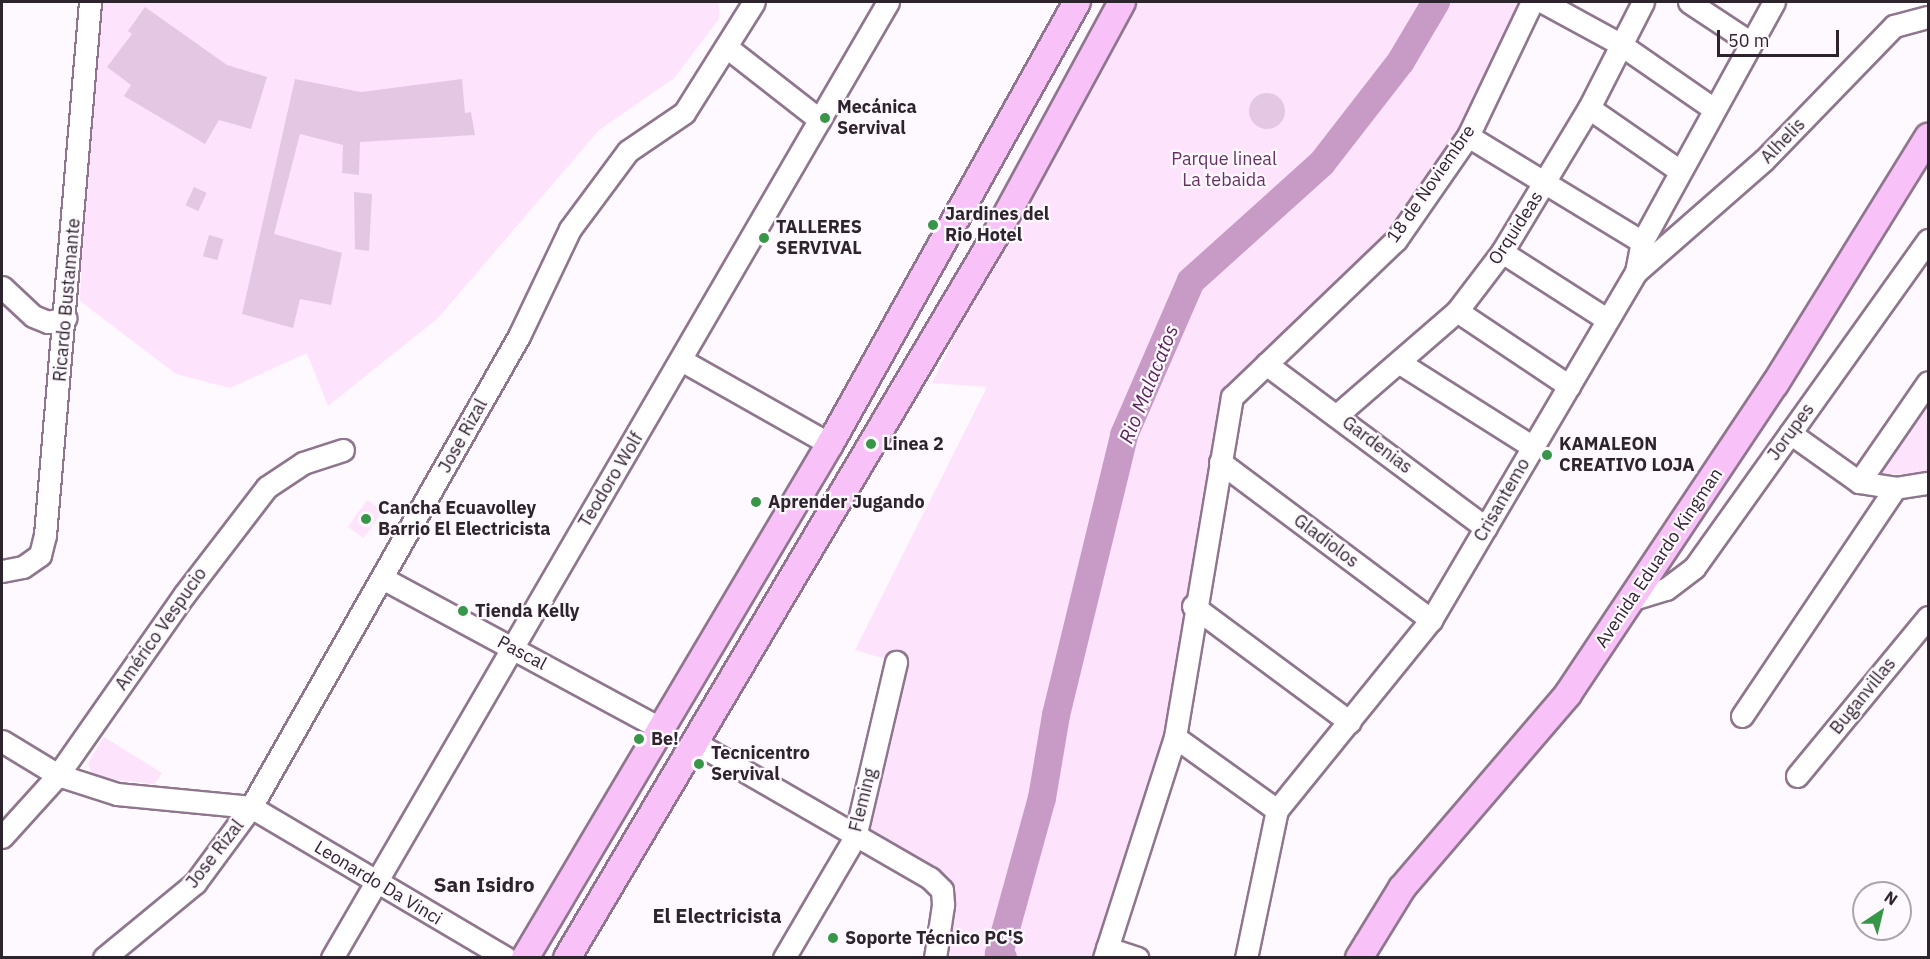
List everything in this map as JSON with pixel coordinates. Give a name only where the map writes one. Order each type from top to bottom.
[{"type":"main road","points":[[525,957],[830,444],[1077,2]]},
{"type":"main road","points":[[567,957],[995,236],[1122,2]]},
{"type":"main road","name":"Avenida Eduardo Kingman","points":[[1359,957],[1402,888],[1568,694],[1634,599],[1775,384],[1929,137]]},
{"type":"street","name":"Ricardo Bustamante","points":[[2,571],[23,567],[40,555],[45,535],[66,318],[90,2]]},
{"type":"street","name":"Jose Rizal","points":[[104,957],[195,883],[251,807],[384,579],[548,284],[570,229],[628,151],[684,113],[729,49],[754,2]]},
{"type":"street","name":"Teodoro Wolf","points":[[332,957],[511,646],[683,361],[888,2]]},
{"type":"street","name":"18 de Noviembre","points":[[1105,953],[1175,736],[1193,606],[1232,397],[1396,240],[1468,136],[1532,2]]},
{"type":"street","points":[[1543,2],[1620,44],[1714,109]]},
{"type":"street","name":"Orquideas","points":[[1337,416],[1457,311],[1502,252],[1589,108],[1643,2]]},
{"type":"street","points":[[1689,2],[1751,43]]},
{"type":"street","name":"Crisantemo","points":[[1246,957],[1277,810],[1431,621],[1569,386],[1605,318],[1636,272],[1642,242],[1774,2]]},
{"type":"street","name":"Alhelis","points":[[1636,272],[1764,160],[1894,26],[1909,2]]},
{"type":"street","points":[[1894,26],[1929,17]]},
{"type":"street","points":[[729,49],[820,120]]},
{"type":"street","points":[[1589,108],[1680,171]]},
{"type":"street","points":[[1468,136],[1642,242]]},
{"type":"street","name":"Jorupes","points":[[1634,599],[1666,589],[1694,568],[1926,248]]},
{"type":"street","points":[[1502,252],[1605,318]]},
{"type":"street","points":[[2,287],[33,316],[48,322],[66,318]]},
{"type":"street","points":[[1457,311],[1569,386]]},
{"type":"street","points":[[683,361],[830,444]]},
{"type":"street","points":[[1400,363],[1533,447]]},
{"type":"street","name":"Gardenias","points":[[1266,364],[1486,528]]},
{"type":"street","points":[[1859,482],[1929,382]]},
{"type":"street","points":[[1790,433],[1859,482],[1895,488],[1929,483]]},
{"type":"street","name":"Américo Vespucio","points":[[2,837],[58,775],[184,596],[267,487],[303,463],[343,450]]},
{"type":"street","name":"Gladiolos","points":[[1220,462],[1431,621]]},
{"type":"street","points":[[1742,716],[1895,488]]},
{"type":"street","name":"Pascal","points":[[384,579],[660,728]]},
{"type":"street","points":[[1193,606],[1350,722]]},
{"type":"street","name":"Buganvillas","points":[[1797,776],[1929,617]]},
{"type":"street","name":"Fleming","points":[[784,957],[855,837],[896,662]]},
{"type":"street","points":[[1175,736],[1277,810]]},
{"type":"street","points":[[2,741],[58,775],[117,794],[251,807]]},
{"type":"street","points":[[696,743],[855,837],[930,878],[942,890],[935,957]]},
{"type":"street","name":"Leonardo Da Vinci","points":[[251,807],[375,883],[506,957]]},
{"type":"street","points":[[1105,953],[1137,957]]},
{"type":"green space","points":[[93,2],[719,2],[719,19],[674,78],[599,130],[438,318],[328,406],[307,353],[230,388],[176,374],[80,301]]},
{"type":"green space","name":"Parque lineal La tebaida","points":[[1122,2],[1532,2],[1468,136],[1396,240],[1242,384],[1175,737],[1104,957],[935,957],[942,890],[855,837],[896,662],[855,650],[987,387],[932,383],[1066,106]]},
{"type":"green space","points":[[1928,394],[1928,473],[1872,475]]},
{"type":"green space","name":"Cancha Ecuavolley Barrio El Electricista","points":[[367,500],[383,511],[364,538],[348,527]]},
{"type":"green space","points":[[104,737],[162,773],[154,784],[98,778],[91,772],[88,763]]},
{"type":"building","points":[[145,7],[227,65],[267,77],[251,129],[219,120],[205,144],[124,96],[131,85],[107,67],[132,34],[128,31]]},
{"type":"building","points":[[295,79],[361,92],[462,79],[465,113],[471,112],[475,135],[360,142],[359,175],[342,173],[343,145],[300,134],[274,234],[342,253],[331,305],[300,299],[293,328],[242,314]]},
{"type":"building","points":[[1267,93],[1280,98],[1285,111],[1280,124],[1267,129],[1254,124],[1249,111],[1254,98]]},
{"type":"building","points":[[194,187],[207,193],[198,211],[186,205]]},
{"type":"building","points":[[354,192],[372,194],[369,251],[355,249]]},
{"type":"building","points":[[209,235],[223,239],[217,260],[203,256]]},
{"type":"waterway","name":"Rio Malacatos","points":[[1003,958],[999,954],[1042,798],[1056,715],[1124,435],[1191,281],[1322,163],[1401,61],[1436,2]]},
{"type":"place","name":"Mecánica Servival","points":[[825,118]]},
{"type":"place","name":"Jardines del Rio Hotel","points":[[933,225]]},
{"type":"place","name":"TALLERES SERVIVAL","points":[[764,238]]},
{"type":"place","name":"Linea 2","points":[[871,444]]},
{"type":"place","name":"KAMALEON CREATIVO LOJA","points":[[1547,455]]},
{"type":"place","name":"Aprender Jugando","points":[[756,502]]},
{"type":"place","name":"Cancha Ecuavolley Barrio El Electricista","points":[[366,519]]},
{"type":"place","name":"Tienda Kelly","points":[[463,611]]},
{"type":"place","name":"Be!","points":[[639,739]]},
{"type":"place","name":"Tecnicentro Servival","points":[[699,764]]},
{"type":"place","name":"Soporte Técnico PC'S","points":[[833,938]]},
{"type":"district","name":"San Isidro","points":[[484,884]]},
{"type":"district","name":"El Electricista","points":[[717,915]]}]
